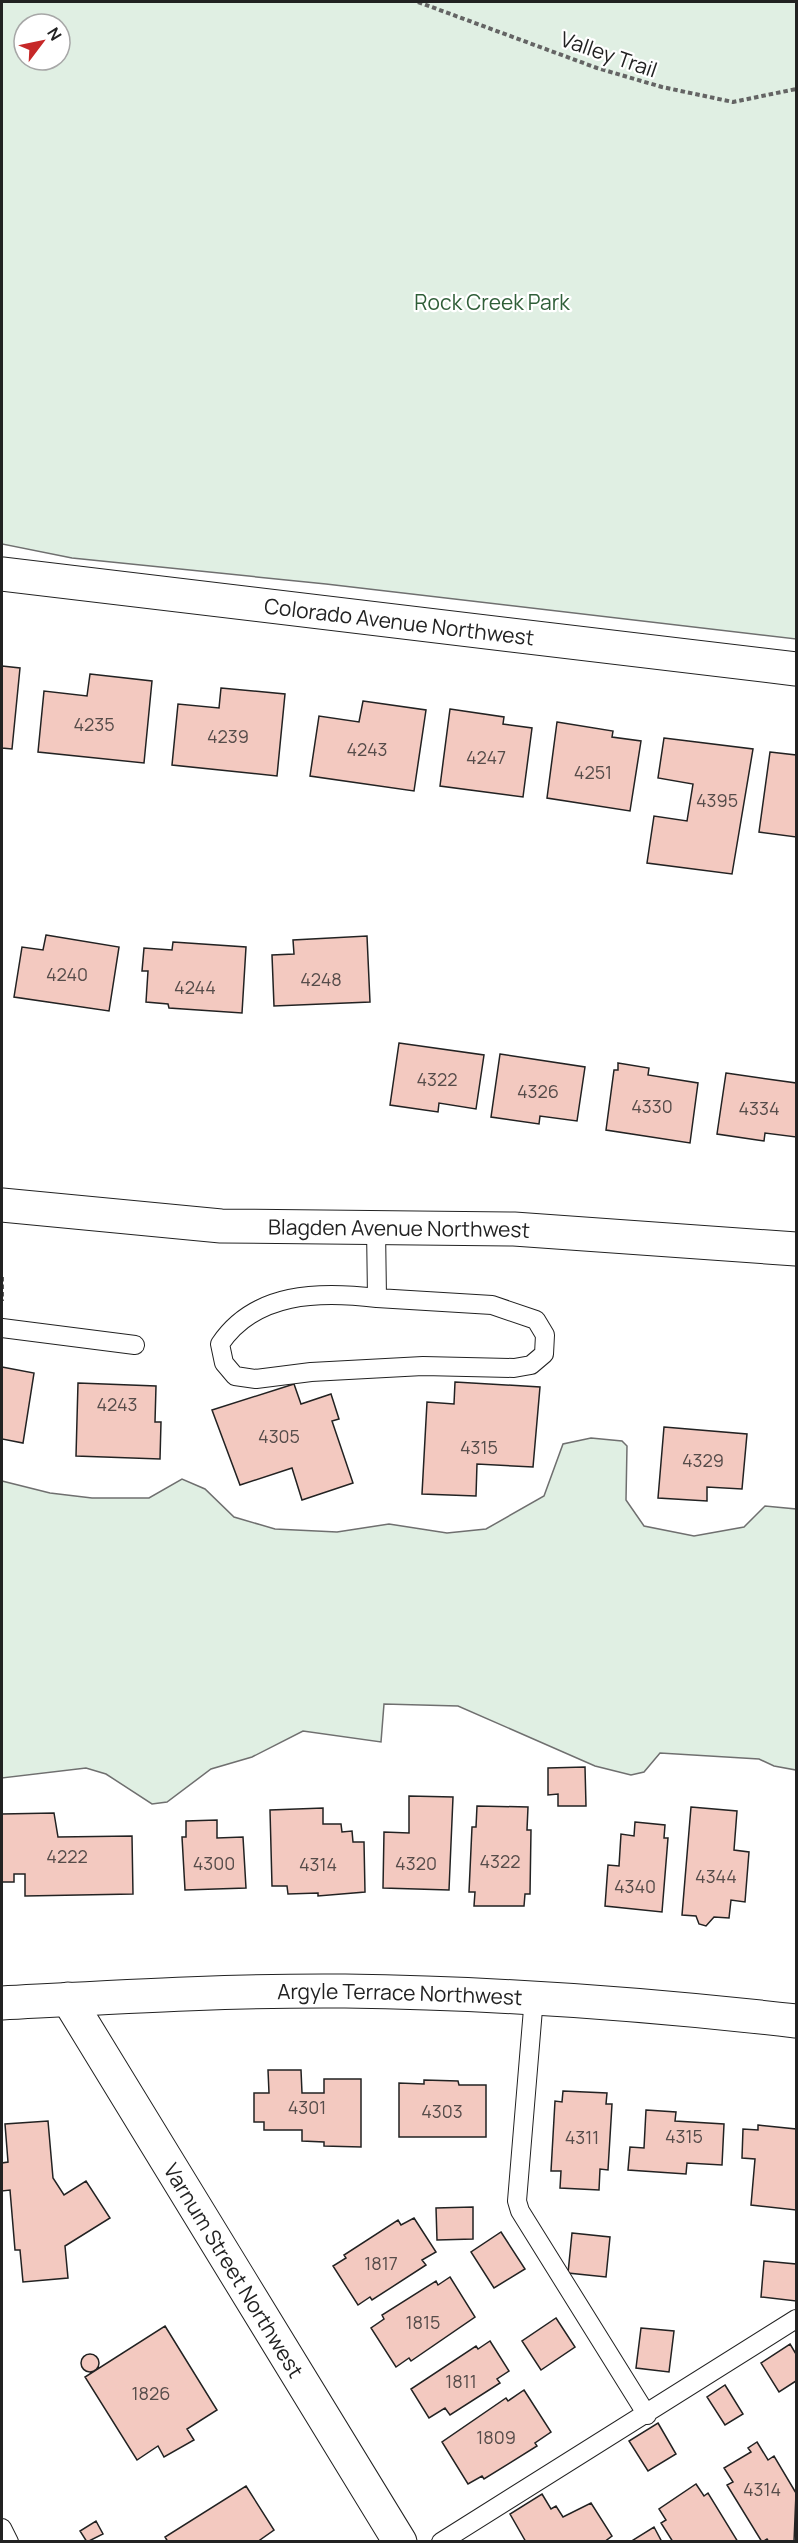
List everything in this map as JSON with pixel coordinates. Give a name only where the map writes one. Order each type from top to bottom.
[{"type":"street","name":"Colorado Avenue Northwest","points":[[2,574],[796,669]]},
{"type":"street","name":"Blagden Avenue Northwest","points":[[2,1205],[211,1226],[376,1227],[609,1234],[796,1249]]},
{"type":"street","name":"Argyle Terrace Northwest","points":[[2,2003],[303,1991],[534,1997],[643,2004],[796,2021]]},
{"type":"street","name":"Varnum Street Northwest","points":[[68,1999],[400,2541]]},
{"type":"lane","points":[[376,1227],[377,1298]]},
{"type":"lane","points":[[335,1293],[377,1298],[492,1305],[513,1312],[536,1320],[545,1335],[544,1354],[531,1365],[514,1368],[423,1366],[311,1372],[256,1379],[235,1376],[224,1363],[219,1344],[232,1326],[270,1303],[335,1293]]},
{"type":"lane","points":[[2,1328],[135,1345]]},
{"type":"lane","points":[[534,1997],[517,2200],[520,2211],[647,2415]]},
{"type":"lane","points":[[441,2541],[647,2415],[796,2319]]},
{"type":"lane","points":[[2,2528],[9,2541]]},
{"type":"path","name":"Valley Trail","points":[[418,2],[597,68],[662,87],[733,102],[796,89]]},
{"type":"path","points":[[2,1277],[2,1302]]},
{"type":"green space","name":"Rock Creek Park","points":[[2,2],[796,2],[796,639],[326,584],[72,558],[2,544]]},
{"type":"green space","points":[[591,1438],[622,1441],[627,1446],[626,1500],[644,1526],[694,1536],[744,1527],[765,1506],[796,1509],[796,1770],[774,1766],[759,1759],[660,1753],[644,1772],[631,1775],[595,1766],[458,1706],[384,1704],[381,1742],[303,1731],[252,1757],[211,1769],[167,1802],[152,1804],[106,1774],[86,1768],[2,1778],[2,1481],[50,1493],[92,1498],[149,1498],[182,1479],[205,1489],[234,1517],[275,1529],[337,1532],[389,1524],[447,1533],[486,1529],[544,1496],[563,1444]]},
{"type":"building","points":[[2,666],[20,668],[12,749],[2,748]]},
{"type":"building","points":[[90,674],[152,681],[144,763],[38,752],[44,691],[87,696]]},
{"type":"building","points":[[221,688],[285,694],[277,776],[172,765],[178,704],[219,708]]},
{"type":"building","points":[[363,701],[426,710],[414,791],[310,776],[319,716],[359,722]]},
{"type":"building","points":[[450,709],[504,717],[503,724],[532,728],[523,797],[440,786]]},
{"type":"building","points":[[557,722],[613,731],[612,737],[641,741],[630,811],[547,798]]},
{"type":"building","points":[[664,738],[753,749],[732,874],[647,863],[654,816],[687,821],[693,784],[658,778]]},
{"type":"building","points":[[770,752],[796,755],[796,837],[759,832]]},
{"type":"building","points":[[46,935],[119,947],[109,1011],[14,997],[22,947],[43,950]]},
{"type":"building","points":[[367,936],[370,1002],[274,1006],[272,955],[294,954],[293,940]]},
{"type":"building","points":[[173,942],[246,947],[242,1013],[169,1008],[168,1004],[146,1002],[148,971],[142,971],[144,948],[172,950]]},
{"type":"building","points":[[399,1043],[484,1055],[476,1109],[439,1103],[438,1112],[390,1105]]},
{"type":"building","points":[[500,1054],[585,1067],[577,1121],[540,1116],[539,1124],[491,1117]]},
{"type":"building","points":[[618,1063],[649,1068],[648,1075],[698,1083],[690,1143],[606,1130],[614,1070],[618,1070]]},
{"type":"building","points":[[726,1073],[796,1083],[796,1137],[765,1133],[764,1141],[717,1134]]},
{"type":"building","points":[[2,1367],[34,1373],[23,1443],[2,1439]]},
{"type":"building","points":[[455,1382],[540,1387],[533,1467],[477,1464],[476,1496],[422,1494],[427,1402],[454,1404]]},
{"type":"building","points":[[78,1383],[156,1386],[155,1422],[161,1422],[160,1459],[76,1456]]},
{"type":"building","points":[[294,1384],[301,1404],[331,1394],[339,1419],[332,1421],[353,1483],[302,1500],[292,1468],[240,1485],[212,1410]]},
{"type":"building","points":[[664,1427],[747,1434],[742,1489],[707,1487],[707,1501],[658,1498]]},
{"type":"building","points":[[585,1767],[586,1806],[558,1806],[558,1794],[548,1795],[548,1768]]},
{"type":"building","points":[[409,1796],[453,1797],[449,1890],[383,1888],[384,1832],[409,1833]]},
{"type":"building","points":[[477,1806],[528,1807],[527,1830],[531,1830],[530,1894],[525,1894],[524,1906],[474,1906],[475,1892],[469,1892],[472,1827],[476,1827]]},
{"type":"building","points":[[691,1807],[737,1811],[734,1850],[749,1852],[745,1902],[731,1900],[729,1918],[714,1917],[706,1926],[699,1924],[696,1916],[682,1915]]},
{"type":"building","points":[[323,1808],[323,1824],[341,1824],[342,1832],[352,1831],[353,1842],[364,1842],[365,1892],[318,1896],[318,1893],[288,1894],[287,1886],[272,1886],[270,1810]]},
{"type":"building","points":[[54,1813],[58,1837],[132,1836],[133,1894],[25,1896],[25,1874],[14,1874],[14,1882],[2,1882],[2,1814]]},
{"type":"building","points":[[217,1820],[217,1838],[243,1837],[246,1888],[185,1890],[182,1837],[186,1837],[186,1821]]},
{"type":"building","points":[[635,1822],[665,1825],[664,1838],[668,1838],[662,1912],[605,1906],[608,1865],[619,1866],[621,1834],[634,1836]]},
{"type":"building","points":[[268,2070],[301,2070],[302,2093],[324,2093],[324,2079],[361,2079],[361,2147],[324,2146],[324,2142],[302,2141],[302,2130],[264,2130],[264,2122],[254,2122],[254,2093],[269,2093]]},
{"type":"building","points":[[424,2080],[458,2081],[459,2085],[486,2085],[486,2137],[399,2137],[399,2083],[424,2084]]},
{"type":"building","points":[[563,2091],[607,2093],[606,2104],[612,2104],[608,2170],[600,2169],[599,2190],[560,2188],[561,2171],[551,2171],[555,2101],[562,2102]]},
{"type":"building","points":[[646,2110],[676,2112],[675,2121],[724,2124],[722,2165],[687,2163],[686,2174],[628,2170],[630,2147],[644,2148]]},
{"type":"building","points":[[48,2121],[53,2178],[64,2195],[86,2181],[110,2218],[65,2246],[68,2278],[23,2282],[20,2250],[15,2250],[10,2190],[2,2191],[2,2163],[8,2162],[5,2124]]},
{"type":"building","points":[[758,2125],[796,2129],[796,2210],[751,2205],[755,2159],[742,2158],[743,2129],[758,2130]]},
{"type":"building","points":[[473,2207],[473,2239],[437,2240],[436,2208]]},
{"type":"building","points":[[414,2218],[436,2252],[422,2260],[426,2265],[372,2300],[370,2297],[358,2305],[333,2266],[346,2258],[344,2255],[398,2220],[401,2225]]},
{"type":"building","points":[[501,2232],[525,2269],[494,2288],[471,2252]]},
{"type":"building","points":[[572,2233],[610,2237],[606,2277],[568,2273]]},
{"type":"building","points":[[764,2261],[796,2264],[796,2301],[761,2297]]},
{"type":"building","points":[[450,2277],[475,2317],[411,2361],[409,2358],[396,2367],[371,2328],[384,2319],[382,2315],[436,2281],[438,2285]]},
{"type":"building","points":[[556,2318],[575,2347],[541,2370],[522,2341]]},
{"type":"building","points":[[165,2326],[217,2410],[187,2429],[194,2440],[164,2457],[158,2446],[137,2460],[85,2377]]},
{"type":"building","points":[[641,2328],[674,2331],[669,2372],[636,2368]]},
{"type":"building","points":[[490,2341],[509,2371],[497,2379],[500,2383],[450,2415],[445,2408],[429,2418],[411,2389],[476,2346],[478,2349]]},
{"type":"building","points":[[790,2344],[796,2354],[796,2381],[779,2392],[761,2363]]},
{"type":"building","points":[[90,2354],[96,2357],[99,2363],[96,2369],[90,2372],[84,2369],[81,2363],[84,2357]]},
{"type":"building","points":[[725,2385],[743,2414],[725,2425],[707,2397]]},
{"type":"building","points":[[524,2390],[551,2432],[535,2443],[537,2446],[484,2479],[482,2476],[468,2484],[442,2442],[506,2398],[508,2401]]},
{"type":"building","points":[[658,2423],[676,2454],[648,2471],[629,2441]]},
{"type":"building","points":[[757,2442],[768,2460],[774,2456],[796,2493],[794,2542],[769,2542],[767,2539],[762,2542],[727,2485],[733,2482],[724,2468],[751,2452],[748,2448]]},
{"type":"building","points":[[696,2484],[704,2496],[708,2493],[738,2542],[673,2542],[661,2523],[666,2520],[659,2509]]},
{"type":"building","points":[[246,2486],[274,2530],[257,2542],[168,2542],[165,2537]]},
{"type":"building","points":[[542,2494],[551,2509],[556,2506],[563,2517],[591,2503],[612,2536],[604,2542],[526,2542],[510,2514]]},
{"type":"building","points":[[96,2521],[103,2534],[87,2542],[80,2531]]},
{"type":"building","points":[[654,2527],[662,2542],[630,2542]]}]
